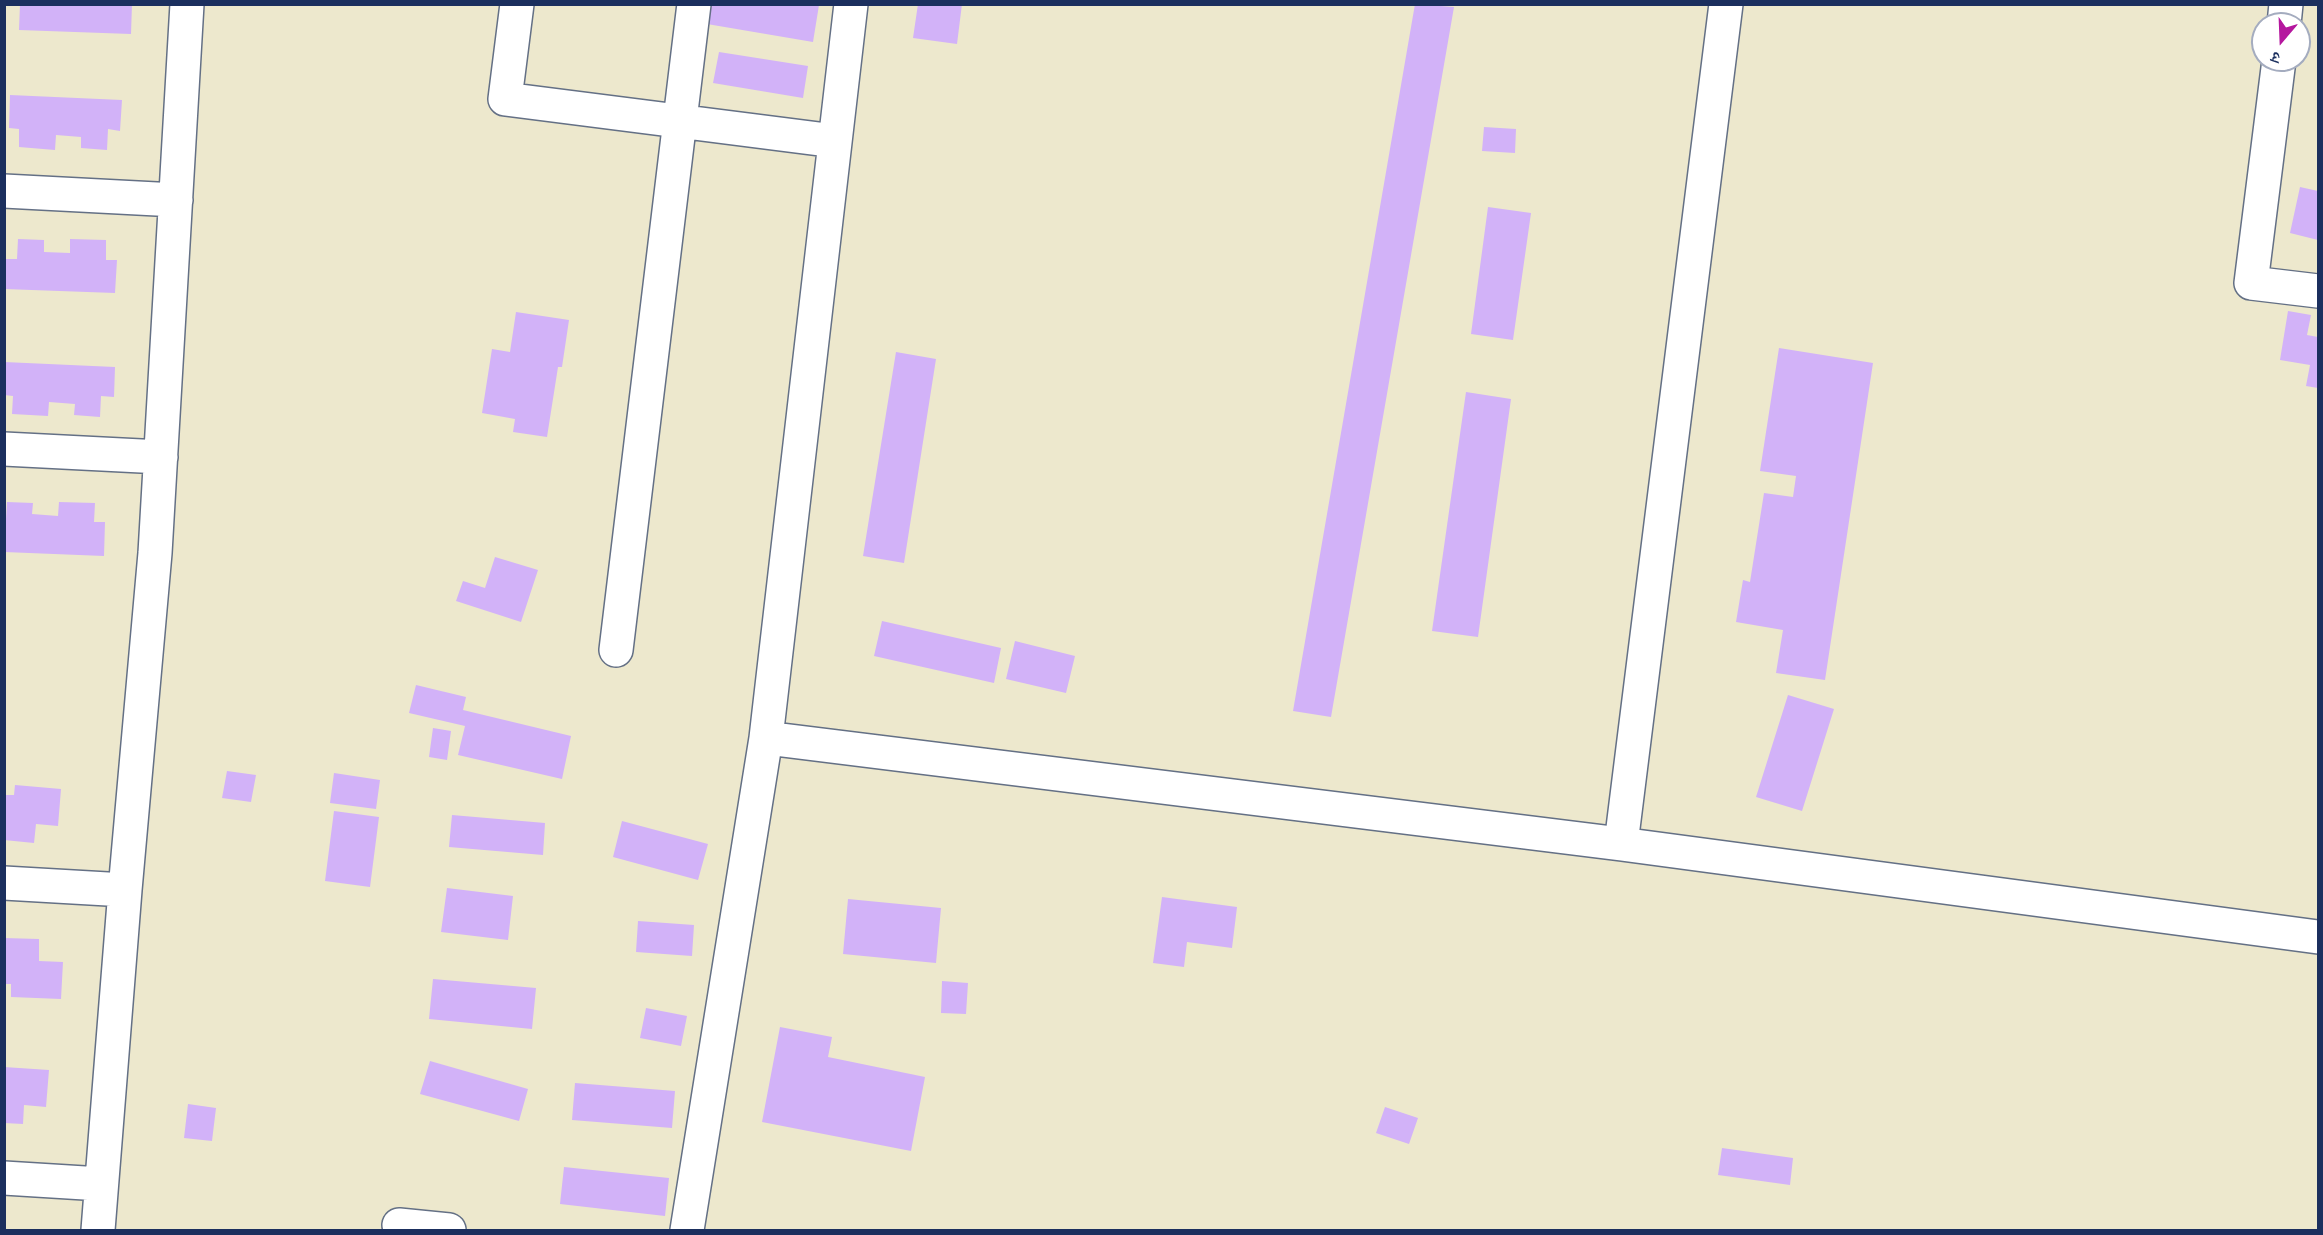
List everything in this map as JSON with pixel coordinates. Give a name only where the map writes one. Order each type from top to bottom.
[{"type":"street","points":[[98,1230],[161,457],[187,4]]},
{"type":"street","points":[[517,4],[505,99],[835,141]]},
{"type":"street","points":[[616,651],[694,4]]},
{"type":"street","points":[[687,1230],[766,738],[851,4]]},
{"type":"street","points":[[1621,844],[1726,4]]},
{"type":"street","points":[[2278,72],[2251,284],[2319,291]]},
{"type":"street","points":[[4,191],[176,200]]},
{"type":"street","points":[[4,449],[161,457]]},
{"type":"street","points":[[766,738],[1621,844],[2319,937]]},
{"type":"street","points":[[4,883],[125,890]]},
{"type":"street","points":[[4,1178],[101,1184]]},
{"type":"street","points":[[399,1225],[449,1230]]},
{"type":"building","points":[[20,4],[132,4],[131,34],[19,30]]},
{"type":"building","points":[[711,4],[819,5],[813,42],[707,24]]},
{"type":"building","points":[[918,4],[962,4],[957,44],[913,38]]},
{"type":"building","points":[[1415,4],[1454,7],[1331,717],[1293,711]]},
{"type":"building","points":[[719,52],[808,66],[803,98],[713,83]]},
{"type":"building","points":[[10,95],[122,100],[120,131],[108,129],[107,150],[81,148],[81,137],[56,135],[55,150],[19,147],[19,129],[9,128]]},
{"type":"building","points":[[1484,127],[1516,129],[1515,153],[1482,151]]},
{"type":"building","points":[[2300,187],[2318,191],[2318,240],[2290,233]]},
{"type":"building","points":[[1488,207],[1531,213],[1513,340],[1471,334]]},
{"type":"building","points":[[18,239],[44,240],[44,252],[70,253],[70,239],[106,240],[106,260],[117,260],[115,293],[4,289],[5,259],[17,259]]},
{"type":"building","points":[[2288,311],[2311,315],[2307,335],[2318,337],[2318,388],[2306,386],[2310,365],[2280,360]]},
{"type":"building","points":[[516,312],[569,320],[562,367],[558,367],[547,437],[513,432],[515,419],[482,413],[492,349],[510,352]]},
{"type":"building","points":[[1779,348],[1873,363],[1825,680],[1776,673],[1783,630],[1736,622],[1743,580],[1750,582],[1764,493],[1793,497],[1796,476],[1760,471]]},
{"type":"building","points":[[896,352],[936,359],[904,563],[863,556]]},
{"type":"building","points":[[4,362],[115,367],[114,397],[101,396],[100,417],[74,415],[75,404],[49,402],[48,416],[12,414],[13,396],[4,395]]},
{"type":"building","points":[[1466,392],[1511,399],[1478,637],[1432,631]]},
{"type":"building","points":[[7,502],[33,503],[32,514],[58,516],[59,502],[95,503],[94,522],[105,522],[104,556],[4,552]]},
{"type":"building","points":[[495,557],[538,570],[521,622],[456,601],[463,581],[485,588]]},
{"type":"building","points":[[882,621],[1001,648],[994,683],[874,656]]},
{"type":"building","points":[[1015,641],[1075,656],[1066,693],[1006,679]]},
{"type":"building","points":[[416,685],[466,697],[463,710],[571,736],[562,779],[458,755],[465,726],[409,713]]},
{"type":"building","points":[[1788,695],[1834,709],[1802,811],[1756,797]]},
{"type":"building","points":[[433,728],[451,731],[447,760],[429,757]]},
{"type":"building","points":[[227,771],[256,775],[251,802],[222,798]]},
{"type":"building","points":[[334,773],[380,780],[376,809],[330,803]]},
{"type":"building","points":[[15,785],[61,789],[58,826],[36,824],[34,843],[4,840],[4,795],[14,795]]},
{"type":"building","points":[[334,811],[379,817],[370,887],[325,881]]},
{"type":"building","points":[[452,815],[545,823],[543,855],[449,847]]},
{"type":"building","points":[[622,821],[708,844],[698,880],[613,857]]},
{"type":"building","points":[[447,888],[513,896],[508,940],[441,932]]},
{"type":"building","points":[[1162,897],[1237,907],[1232,948],[1187,942],[1184,967],[1153,963]]},
{"type":"building","points":[[848,899],[941,908],[936,963],[843,954]]},
{"type":"building","points":[[638,921],[694,925],[692,956],[636,952]]},
{"type":"building","points":[[4,938],[39,939],[39,961],[63,962],[61,999],[11,997],[11,984],[4,984]]},
{"type":"building","points":[[433,979],[536,988],[532,1029],[429,1019]]},
{"type":"building","points":[[942,981],[968,983],[966,1014],[941,1013]]},
{"type":"building","points":[[646,1008],[687,1016],[681,1046],[640,1038]]},
{"type":"building","points":[[780,1027],[832,1037],[828,1057],[925,1077],[911,1151],[762,1122]]},
{"type":"building","points":[[430,1061],[528,1089],[519,1121],[420,1094]]},
{"type":"building","points":[[4,1067],[49,1070],[46,1107],[24,1105],[23,1124],[4,1123]]},
{"type":"building","points":[[575,1083],[675,1091],[672,1128],[572,1120]]},
{"type":"building","points":[[188,1104],[216,1108],[212,1141],[184,1138]]},
{"type":"building","points":[[1385,1107],[1418,1118],[1409,1144],[1376,1133]]},
{"type":"building","points":[[1722,1148],[1793,1158],[1790,1185],[1718,1175]]},
{"type":"building","points":[[564,1167],[669,1178],[665,1216],[560,1204]]}]
